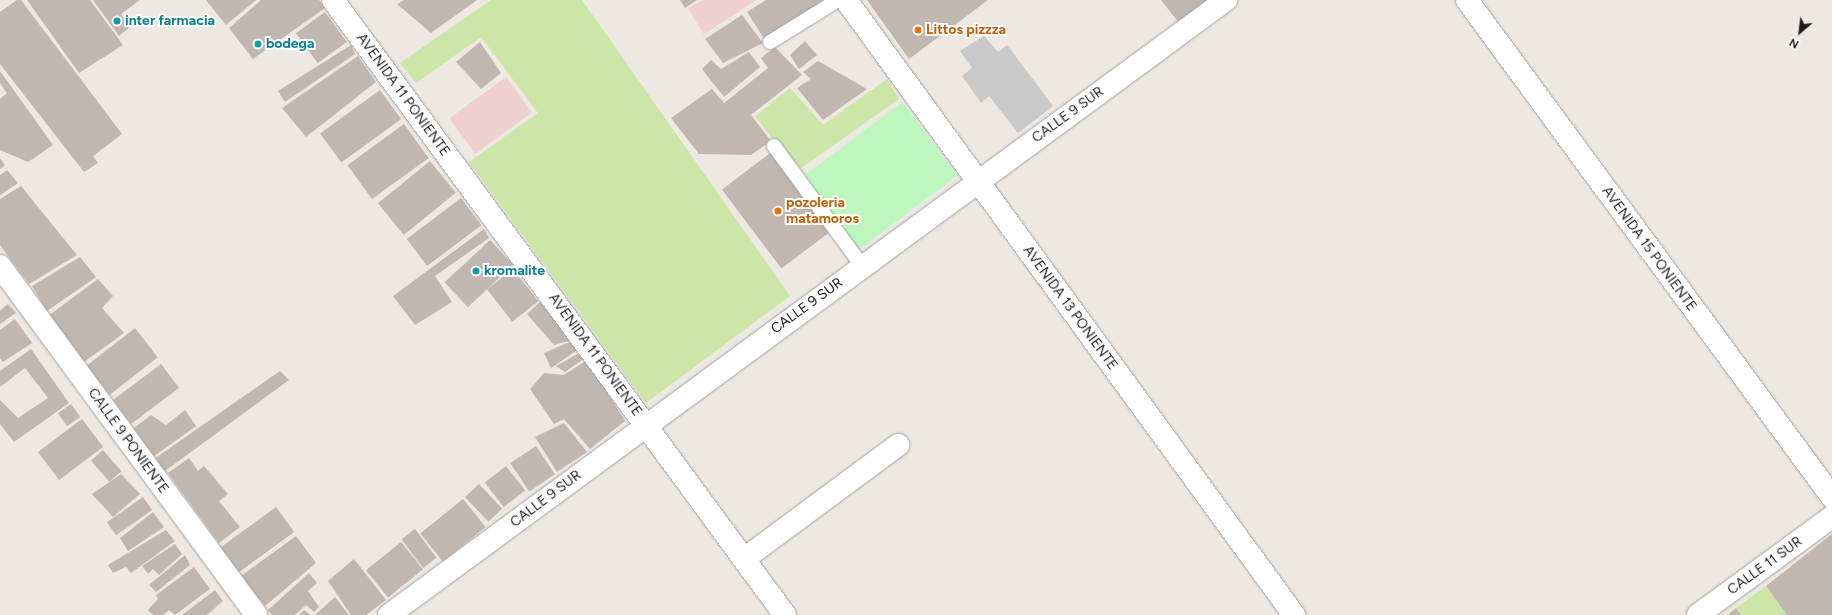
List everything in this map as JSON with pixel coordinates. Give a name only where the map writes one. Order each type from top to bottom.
[{"type":"street","name":"AVENIDA 11 PONIENTE","points":[[333,0],[785,615]]},
{"type":"street","name":"AVENIDA 13 PONIENTE","points":[[846,0],[1294,615]]},
{"type":"street","name":"CALLE 9 SUR","points":[[389,615],[646,424],[1226,0]]},
{"type":"street","name":"AVENIDA 15 PONIENTE","points":[[1466,0],[1832,497]]},
{"type":"street","name":"CALLE 9 PONIENTE","points":[[0,266],[256,615]]},
{"type":"street","points":[[744,559],[898,445]]},
{"type":"street","name":"CALLE 11 SUR","points":[[1698,615],[1832,517]]},
{"type":"lane","points":[[770,42],[838,0]]},
{"type":"lane","points":[[774,146],[862,266]]},
{"type":"shaded area","points":[[702,0],[757,0],[704,34],[688,9]]},
{"type":"shaded area","points":[[984,36],[998,52],[1007,45],[1053,106],[1018,133],[989,96],[981,103],[962,76],[972,68],[960,51]]},
{"type":"shaded area","points":[[506,77],[532,113],[475,154],[449,118]]},
{"type":"green space","points":[[491,0],[582,0],[790,296],[646,403],[469,162],[538,113],[481,37],[416,83],[400,63]]},
{"type":"green space","points":[[887,79],[899,99],[797,171],[755,116],[790,88],[823,125]]},
{"type":"green space","points":[[902,102],[957,175],[857,251],[801,178]]},
{"type":"green space","points":[[1766,586],[1787,615],[1741,615],[1736,608]]},
{"type":"building","points":[[17,0],[21,0],[122,134],[93,156],[98,163],[84,172],[0,64],[0,12]]},
{"type":"building","points":[[27,0],[90,0],[123,45],[79,73]]},
{"type":"building","name":"inter farmacia","points":[[93,0],[140,0],[121,14],[130,27],[119,36]]},
{"type":"building","points":[[206,0],[256,0],[226,25]]},
{"type":"building","name":"bodega","points":[[261,0],[319,0],[325,8],[253,59],[229,28]]},
{"type":"building","points":[[404,0],[477,0],[431,33],[397,4]]},
{"type":"building","points":[[680,0],[697,0],[685,8]]},
{"type":"building","points":[[766,0],[824,0],[827,3],[765,40],[747,12]]},
{"type":"building","name":"Littos pizzza","points":[[867,0],[988,0],[909,59]]},
{"type":"building","points":[[1161,0],[1207,0],[1179,23]]},
{"type":"building","points":[[325,12],[347,42],[318,63],[296,33]]},
{"type":"building","points":[[742,15],[763,43],[723,63],[705,39]]},
{"type":"building","points":[[805,41],[817,55],[799,69],[790,55]]},
{"type":"building","points":[[480,42],[501,73],[481,89],[456,62]]},
{"type":"building","points":[[351,45],[355,54],[285,102],[278,91]]},
{"type":"building","points":[[775,47],[802,75],[751,115],[771,141],[751,155],[699,154],[671,118],[712,89],[724,103],[768,68],[761,58]]},
{"type":"building","points":[[749,52],[760,67],[724,97],[702,69],[711,60],[721,69]]},
{"type":"building","points":[[358,56],[376,82],[306,137],[282,108]]},
{"type":"building","points":[[818,61],[867,89],[823,120],[797,88],[811,79],[803,72]]},
{"type":"building","points":[[0,71],[53,145],[28,162],[0,150],[0,99],[7,93],[0,83]]},
{"type":"building","points":[[380,90],[401,119],[341,163],[320,133]]},
{"type":"building","points":[[404,124],[429,158],[372,199],[347,165]]},
{"type":"building","name":"pozoleria matamoros","points":[[773,151],[833,230],[781,269],[722,190]]},
{"type":"building","points":[[0,158],[5,165],[0,169]]},
{"type":"building","points":[[430,161],[456,193],[404,235],[378,203]]},
{"type":"building","points":[[7,170],[18,183],[0,195],[0,175]]},
{"type":"building","points":[[21,186],[77,255],[29,284],[0,245],[0,199]]},
{"type":"building","points":[[461,198],[481,225],[427,266],[407,239]]},
{"type":"building","points":[[484,229],[489,238],[435,276],[452,302],[415,325],[393,296]]},
{"type":"building","name":"kromalite","points":[[490,240],[513,265],[468,307],[445,282]]},
{"type":"building","points":[[80,257],[96,277],[47,311],[32,286]]},
{"type":"building","points":[[513,269],[538,301],[512,322],[487,289]]},
{"type":"building","points":[[98,279],[113,296],[102,308],[124,333],[84,362],[48,316]]},
{"type":"building","points":[[540,302],[571,340],[554,345],[527,314]]},
{"type":"building","points":[[8,304],[16,313],[0,324],[0,311]]},
{"type":"building","points":[[15,319],[32,343],[3,362],[0,358],[0,330]]},
{"type":"building","points":[[135,328],[158,357],[110,395],[87,366]]},
{"type":"building","points":[[572,341],[579,349],[551,368],[544,353]]},
{"type":"building","points":[[31,349],[69,403],[14,442],[0,424],[0,400],[18,418],[48,398],[25,368],[0,387],[0,371]]},
{"type":"building","points":[[581,352],[585,358],[565,372],[556,366]]},
{"type":"building","points":[[587,360],[625,421],[590,449],[564,419],[554,424],[530,389],[544,373],[564,375]]},
{"type":"building","points":[[161,364],[179,388],[131,424],[113,400]]},
{"type":"building","points":[[280,371],[289,380],[165,471],[154,459]]},
{"type":"building","points":[[71,404],[80,417],[67,426],[58,413]]},
{"type":"building","points":[[185,410],[196,426],[153,457],[134,428],[151,415],[166,425]]},
{"type":"building","points":[[82,419],[103,447],[59,480],[38,452]]},
{"type":"building","points":[[564,423],[587,452],[557,472],[535,437]]},
{"type":"building","points":[[536,446],[555,474],[529,492],[510,463]]},
{"type":"building","points":[[103,450],[121,471],[109,482],[91,460]]},
{"type":"building","points":[[189,458],[198,471],[204,466],[228,494],[219,501],[240,527],[219,543],[168,473]]},
{"type":"building","points":[[506,466],[525,490],[504,507],[485,483]]},
{"type":"building","points":[[121,474],[140,494],[113,517],[92,494]]},
{"type":"building","points":[[479,484],[502,509],[488,522],[465,497]]},
{"type":"building","points":[[143,497],[152,510],[116,535],[107,522]]},
{"type":"building","points":[[463,499],[486,527],[443,562],[420,534]]},
{"type":"building","points":[[276,507],[294,532],[238,573],[219,548]]},
{"type":"building","points":[[153,512],[164,527],[128,551],[120,538]]},
{"type":"building","points":[[415,529],[437,558],[423,568],[401,539]]},
{"type":"building","points":[[166,530],[175,541],[131,573],[126,567],[113,573],[108,565]]},
{"type":"building","points":[[1832,534],[1832,615],[1787,615],[1766,586]]},
{"type":"building","points":[[296,536],[316,563],[265,606],[241,576]]},
{"type":"building","points":[[401,542],[423,569],[388,598],[366,570]]},
{"type":"building","points":[[175,544],[182,554],[159,575],[153,569],[148,574],[142,566]]},
{"type":"building","points":[[185,555],[190,565],[156,592],[149,585]]},
{"type":"building","points":[[354,559],[386,600],[366,615],[351,615],[328,581]]},
{"type":"building","points":[[194,567],[210,589],[175,615],[169,610],[163,615],[153,615],[148,610],[158,599],[156,595]]},
{"type":"building","points":[[309,573],[317,583],[308,591],[319,607],[314,612],[306,605],[295,615],[272,615],[268,610]]},
{"type":"building","points":[[215,590],[223,601],[207,615],[182,615]]},
{"type":"building","points":[[335,597],[349,615],[315,615]]},
{"type":"building","points":[[1736,608],[1741,615],[1728,615]]},
{"type":"building","points":[[304,610],[311,615],[299,615]]},
{"type":"place","name":"inter farmacia","points":[[117,21]]},
{"type":"place","name":"Littos pizzza","points":[[918,30]]},
{"type":"place","name":"bodega","points":[[258,44]]},
{"type":"place","name":"pozoleria matamoros","points":[[778,211]]},
{"type":"place","name":"kromalite","points":[[476,271]]}]
